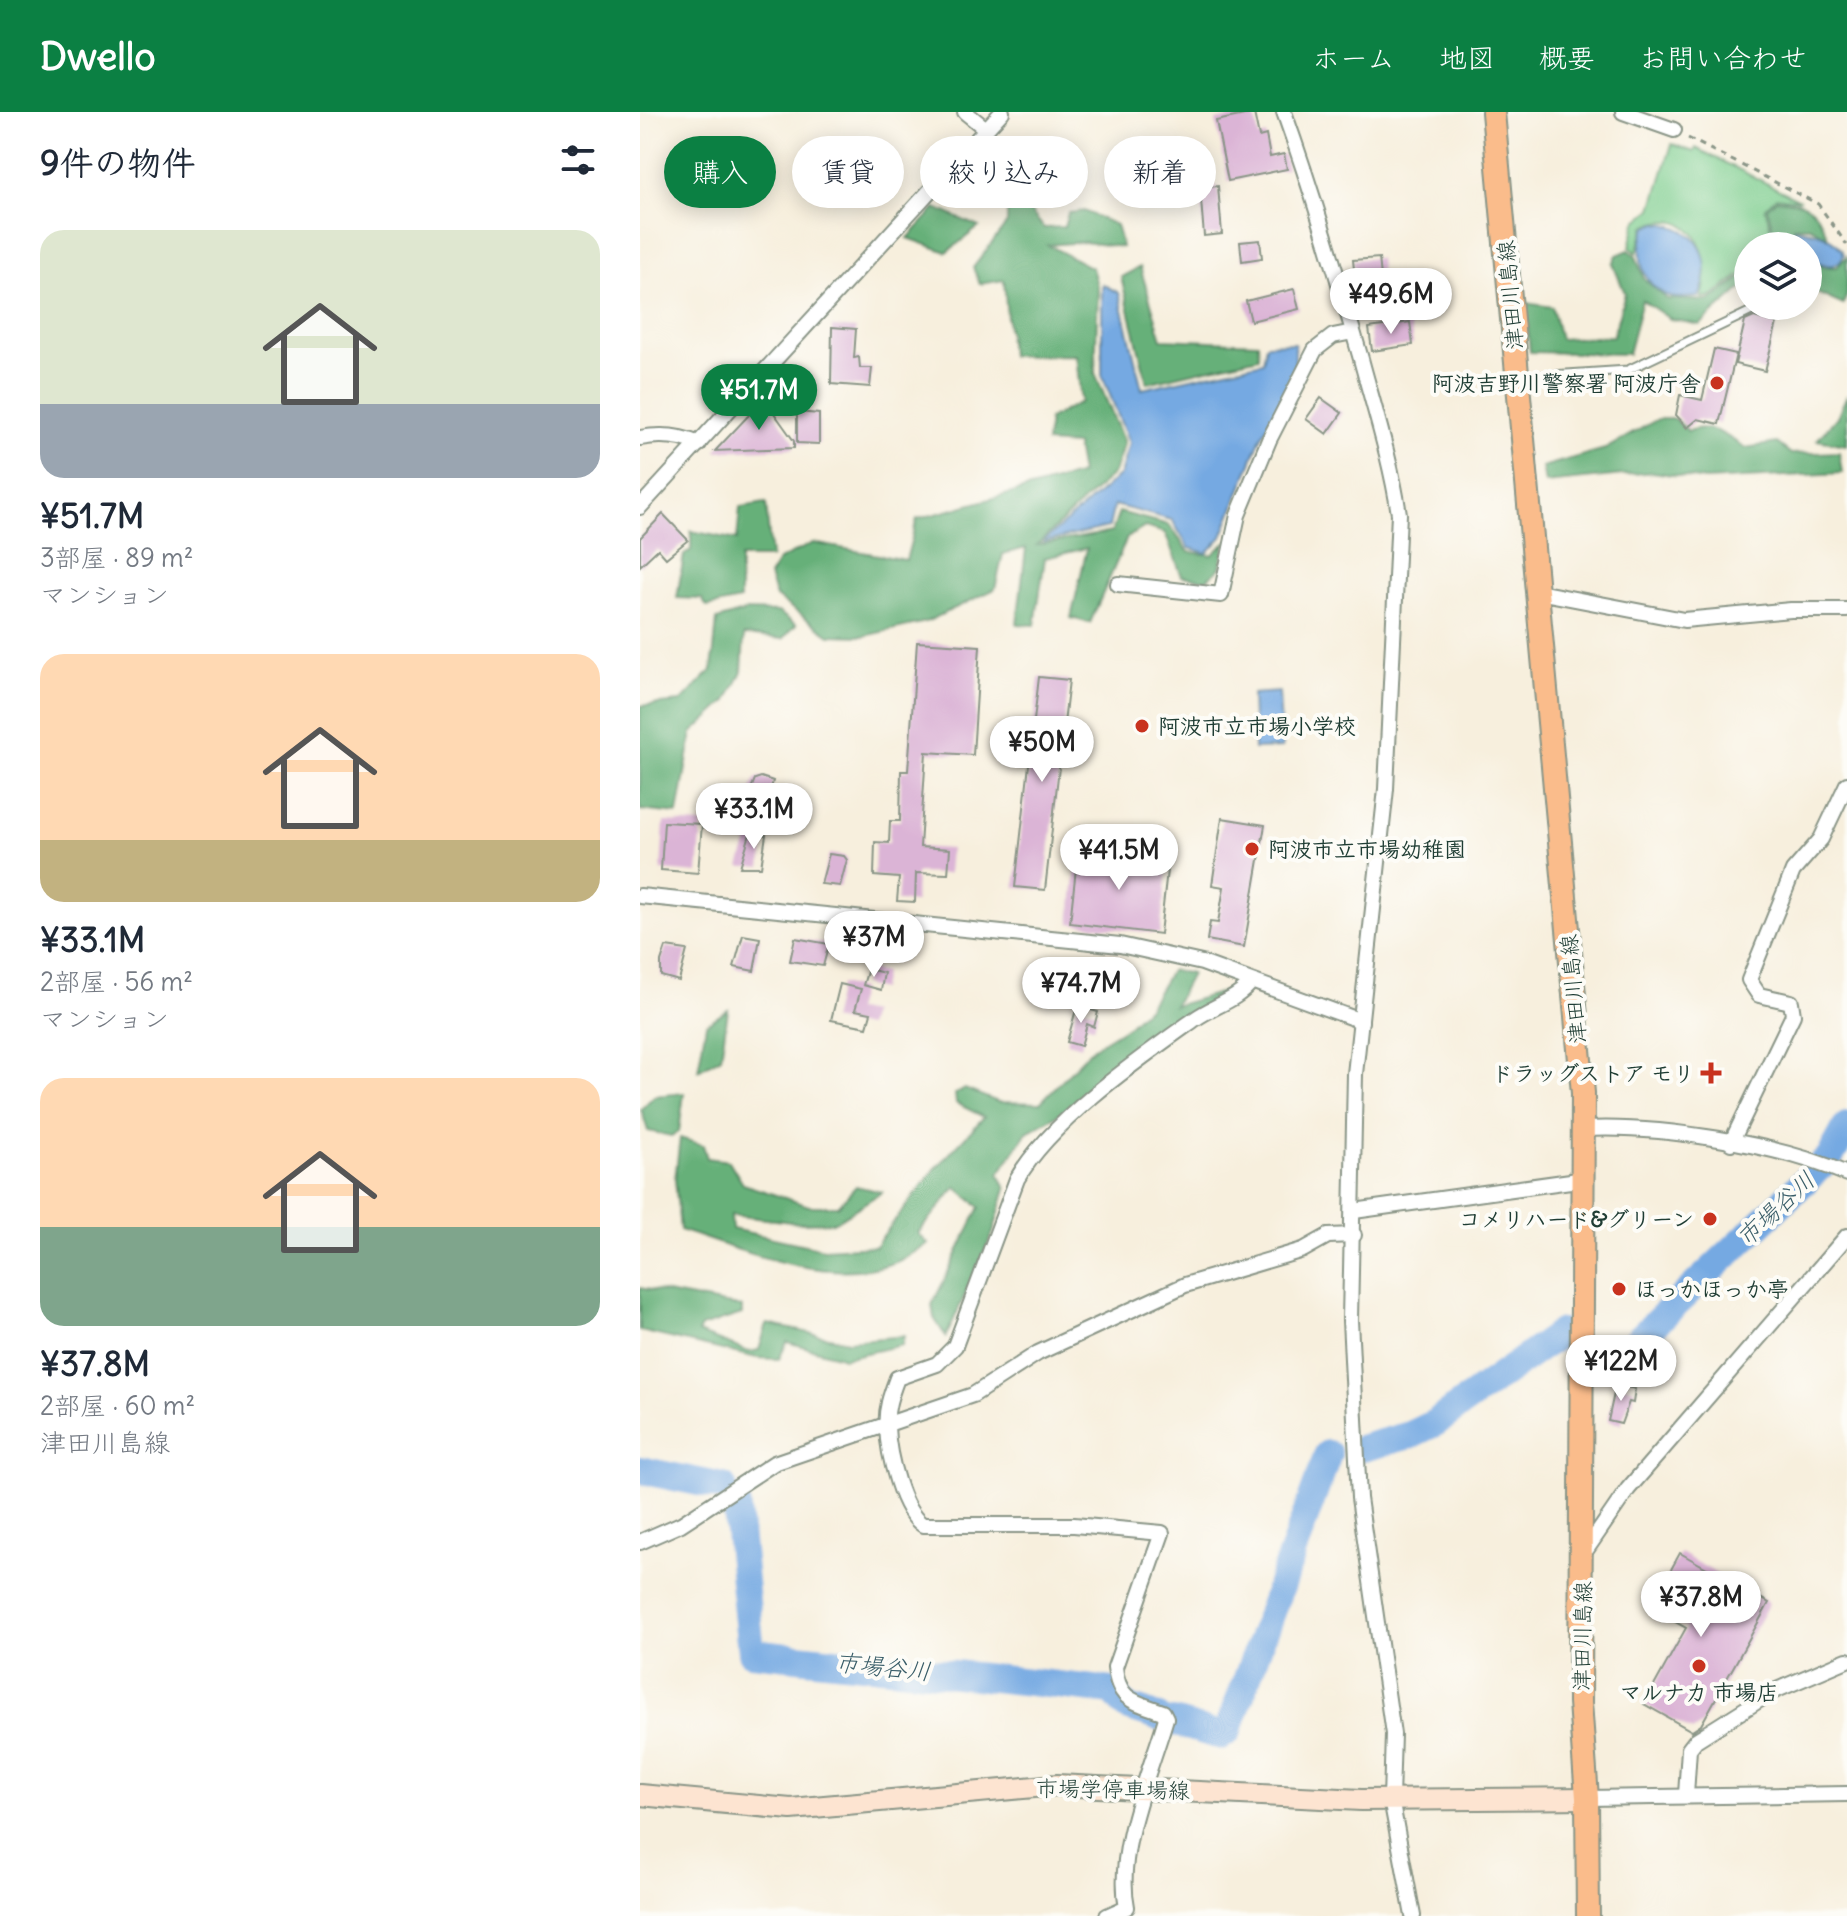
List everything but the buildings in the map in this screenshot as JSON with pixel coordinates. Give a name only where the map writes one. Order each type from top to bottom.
[{"type":"main road","name":"津田川島線","points":[[1493,112],[1538,592],[1583,1129],[1584,1553],[1580,1702],[1587,1798],[1588,1916]]},
{"type":"main road","name":"市場学停車場線","points":[[640,1795],[791,1809],[1041,1786],[1146,1788],[1293,1798],[1587,1798]]},
{"type":"street","points":[[965,112],[986,129]]},
{"type":"street","points":[[640,507],[1002,112]]},
{"type":"street","points":[[1284,112],[1313,194],[1353,332],[1392,473],[1399,514],[1386,789],[1355,1074],[1350,1320],[1359,1498],[1393,1734],[1391,1799],[1413,1916]]},
{"type":"street","points":[[1623,112],[1674,130]]},
{"type":"street","points":[[1118,584],[1221,595],[1238,515],[1269,440],[1315,350],[1333,336],[1353,332]]},
{"type":"street","points":[[640,438],[659,435],[686,438],[699,444]]},
{"type":"street","points":[[1538,592],[1684,620],[1791,610],[1847,610]]},
{"type":"street","points":[[1731,1143],[1793,1015],[1791,1002],[1759,995],[1749,980],[1793,871],[1821,839],[1847,784]]},
{"type":"street","points":[[640,896],[1120,945],[1202,963],[1361,1021]]},
{"type":"street","points":[[1107,1916],[1127,1907],[1124,1890],[1130,1836],[1166,1718],[1163,1712],[1129,1700],[1116,1686],[1115,1667],[1162,1533],[1074,1525],[923,1525],[911,1518],[904,1502],[887,1427],[890,1397],[897,1378],[937,1364],[955,1346],[1017,1179],[1030,1156],[1050,1135],[1160,1043],[1210,1009],[1243,993],[1251,982]]},
{"type":"street","points":[[1583,1129],[1618,1127],[1731,1143],[1824,1164],[1847,1174]]},
{"type":"street","points":[[1354,1211],[1585,1179]]},
{"type":"street","points":[[640,1542],[692,1518],[774,1463],[887,1427],[973,1395],[1038,1353],[1185,1285],[1303,1250],[1328,1236],[1354,1235]]},
{"type":"street","points":[[1584,1553],[1628,1489],[1847,1236]]},
{"type":"street","points":[[1686,1795],[1689,1749],[1696,1740],[1772,1692],[1847,1660]]},
{"type":"street","points":[[1587,1798],[1847,1794]]},
{"type":"lane","points":[[1518,378],[1628,370],[1734,319]]},
{"type":"path","points":[[1674,130],[1818,204],[1847,245]]},
{"type":"green space","points":[[1672,144],[1694,152],[1696,148],[1800,200],[1776,197],[1765,208],[1772,232],[1734,232],[1734,280],[1709,298],[1702,298],[1705,282],[1703,252],[1689,229],[1663,221],[1645,226],[1637,253],[1630,247],[1636,222],[1652,209]]},
{"type":"green space","points":[[1776,199],[1804,204],[1815,212],[1828,237],[1810,227],[1793,227],[1792,232],[1774,232],[1767,208]]},
{"type":"green space","points":[[936,208],[979,227],[947,252],[908,238]]},
{"type":"green space","points":[[1007,208],[1028,208],[1044,228],[1064,227],[1068,213],[1084,211],[1116,225],[1122,247],[1084,242],[1048,245],[1092,268],[1098,289],[1095,373],[1124,443],[1114,473],[1037,545],[1112,532],[1119,512],[1169,525],[1189,552],[1212,555],[1226,542],[1220,568],[1206,580],[1182,576],[1165,533],[1145,527],[1127,538],[1090,623],[1071,618],[1087,548],[1045,558],[1035,625],[1017,624],[1026,548],[1003,554],[995,589],[926,622],[864,636],[830,635],[776,597],[769,576],[779,560],[813,543],[906,560],[917,519],[1081,474],[1076,445],[1046,443],[1049,419],[1081,402],[1076,355],[1010,356],[1004,280],[980,284],[973,268],[1007,223]]},
{"type":"green space","points":[[1629,250],[1636,256],[1644,279],[1667,299],[1709,301],[1734,283],[1734,295],[1700,325],[1670,319],[1642,300],[1628,354],[1530,352],[1525,303],[1552,307],[1560,339],[1613,336],[1625,293],[1613,264],[1617,255]]},
{"type":"green space","points":[[1847,256],[1847,294],[1843,305],[1822,295],[1822,265],[1837,267]]},
{"type":"green space","points":[[1140,267],[1162,339],[1258,343],[1259,357],[1147,383],[1121,277]]},
{"type":"green space","points":[[1847,395],[1847,445],[1817,440],[1837,417]]},
{"type":"green space","points":[[1658,419],[1675,419],[1688,431],[1711,429],[1745,448],[1777,443],[1791,454],[1839,452],[1842,473],[1705,480],[1653,472],[1545,483],[1542,467],[1605,449]]},
{"type":"green space","points":[[766,503],[771,558],[740,558],[740,600],[707,607],[702,599],[677,598],[684,555],[691,550],[691,531],[737,540],[740,507]]},
{"type":"green space","points":[[746,611],[778,612],[796,625],[783,639],[744,635],[742,672],[727,701],[692,733],[678,814],[640,810],[640,706],[681,702],[712,670],[717,620]]},
{"type":"green space","points":[[1171,970],[1191,974],[1174,1006],[1233,989],[1168,1030],[1145,1036],[1065,1111],[1027,1132],[999,1174],[1006,1188],[993,1233],[946,1337],[934,1318],[932,1305],[980,1207],[956,1187],[918,1233],[928,1244],[896,1262],[870,1269],[815,1268],[786,1263],[680,1230],[675,1179],[680,1138],[703,1145],[707,1158],[729,1161],[743,1184],[809,1206],[838,1206],[856,1186],[882,1192],[835,1222],[800,1223],[731,1215],[732,1229],[824,1249],[875,1246],[935,1169],[984,1117],[956,1103],[955,1094],[965,1089],[998,1102],[1040,1103],[1094,1047],[1128,1026],[1148,1007]]},
{"type":"green space","points":[[728,1010],[721,1057],[698,1070],[706,1024]]},
{"type":"green space","points":[[684,1093],[679,1132],[671,1136],[648,1131],[641,1109],[654,1096]]},
{"type":"green space","points":[[640,1288],[742,1307],[742,1314],[701,1327],[698,1333],[749,1352],[759,1350],[767,1324],[848,1341],[904,1336],[902,1345],[844,1358],[787,1342],[779,1359],[757,1358],[640,1331]]},
{"type":"water","points":[[1657,223],[1684,231],[1700,247],[1706,270],[1699,297],[1669,297],[1645,275],[1641,257],[1643,238],[1646,228]]},
{"type":"water","points":[[1822,235],[1835,243],[1844,254],[1837,263],[1822,263]]},
{"type":"water","points":[[1102,284],[1119,293],[1142,389],[1263,362],[1266,344],[1295,343],[1295,373],[1260,440],[1222,537],[1207,553],[1189,548],[1172,520],[1114,505],[1109,527],[1043,542],[1120,475],[1129,443],[1102,375]]},
{"type":"water","points":[[1279,692],[1282,748],[1254,749],[1252,694]]},
{"type":"waterway","name":"市場谷川","points":[[1626,1351],[1830,1157],[1847,1126]]},
{"type":"waterway","name":"市場谷川","points":[[1363,1448],[1410,1435],[1435,1423],[1562,1332]]},
{"type":"waterway","name":"市場谷川","points":[[1173,1722],[1221,1736],[1228,1731],[1328,1454]]},
{"type":"waterway","name":"市場谷川","points":[[640,1470],[723,1487]]},
{"type":"waterway","name":"市場谷川","points":[[736,1501],[751,1652],[1113,1691],[1126,1707],[1157,1717]]},
{"type":"place","name":"阿波吉野川警察署 阿波庁舎","points":[[1717,383]]},
{"type":"place","name":"阿波市立市場小学校","points":[[1142,726]]},
{"type":"place","name":"阿波市立市場幼稚園","points":[[1252,849]]},
{"type":"place","name":"ドラッグストア モリ","points":[[1711,1073]]},
{"type":"place","name":"コメリハード&グリーン","points":[[1710,1219]]},
{"type":"place","name":"ほっかほっか亭","points":[[1619,1289]]},
{"type":"place","name":"マルナカ 市場店","points":[[1699,1666]]}]
